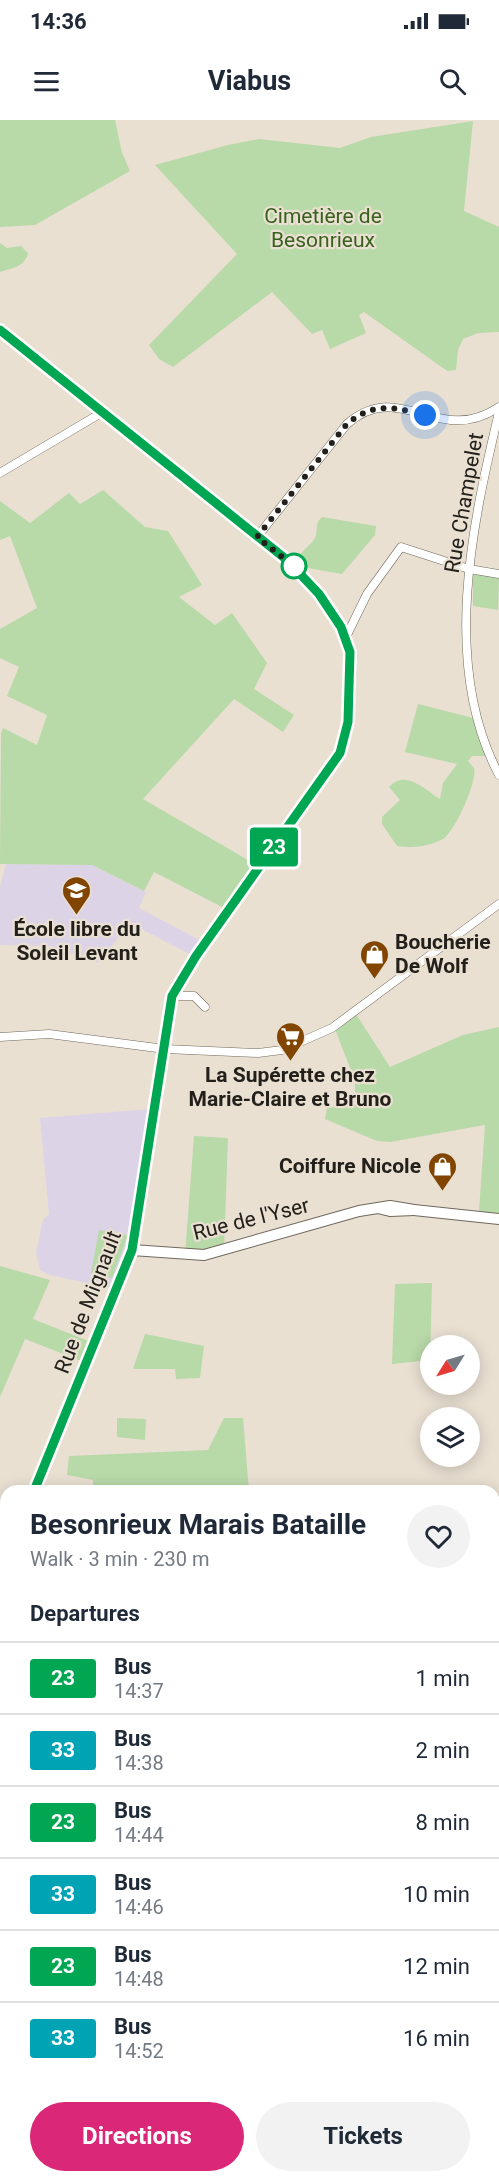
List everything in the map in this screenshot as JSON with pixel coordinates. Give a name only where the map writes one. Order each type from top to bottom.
[{"type":"street","points":[[0,330],[305,577],[346,637],[350,652],[348,714],[340,753],[196,956],[172,996]]},
{"type":"street","points":[[257,537],[347,424],[361,414],[377,408],[393,407],[443,420],[462,422],[482,417],[499,406]]},
{"type":"street","name":"Rue Champelet","points":[[499,412],[469,569],[468,677],[483,738],[499,775]]},
{"type":"street","points":[[0,473],[102,413]]},
{"type":"street","points":[[346,637],[367,594],[401,547],[469,569],[499,574]]},
{"type":"street","points":[[0,1037],[49,1034],[165,1049],[258,1053],[282,1050],[312,1039],[355,1012],[499,904]]},
{"type":"street","points":[[172,996],[194,996],[205,1007]]},
{"type":"street","name":"Rue de Mignault","points":[[36,1485],[132,1250],[172,996]]},
{"type":"street","name":"Rue de l'Yser","points":[[132,1250],[204,1255],[349,1213],[378,1208],[390,1211],[414,1210],[499,1219]]},
{"type":"shaded area","name":"École libre du Soleil Levant","points":[[6,864],[92,865],[146,892],[139,908],[205,943],[195,957],[130,923],[98,963],[51,946],[0,945],[0,887]]},
{"type":"shaded area","points":[[150,1109],[132,1231],[112,1288],[49,1275],[40,1270],[36,1253],[43,1220],[49,1214],[40,1118]]},
{"type":"green space","points":[[0,120],[115,120],[122,153],[130,171],[35,225],[0,227]]},
{"type":"green space","name":"Cimetière de Besonrieux","points":[[473,121],[464,211],[499,227],[499,332],[478,333],[463,339],[458,350],[456,370],[448,371],[443,368],[364,312],[359,315],[366,333],[330,349],[322,330],[312,334],[272,292],[173,367],[159,359],[149,345],[237,254],[155,165],[259,139],[340,148],[371,137]]},
{"type":"green space","points":[[0,243],[7,248],[21,246],[28,253],[26,258],[17,266],[0,272]]},
{"type":"green space","points":[[103,490],[145,527],[168,531],[202,585],[179,597],[215,625],[232,613],[267,663],[254,689],[294,715],[283,732],[234,699],[143,799],[260,867],[228,910],[154,872],[144,891],[92,865],[0,864],[1,734],[3,728],[37,745],[47,715],[7,696],[19,667],[0,658],[0,629],[37,608],[10,536],[0,540],[0,501],[30,523],[69,493],[80,504]]},
{"type":"green space","points":[[322,517],[376,526],[375,535],[342,574],[302,567],[300,562],[301,554],[314,539]]},
{"type":"green space","points":[[473,574],[499,578],[498,610],[473,606]]},
{"type":"green space","points":[[418,704],[477,719],[490,756],[472,756],[468,761],[474,768],[472,784],[459,817],[448,835],[437,842],[426,845],[397,846],[382,824],[382,817],[400,800],[389,787],[395,782],[408,780],[440,799],[443,783],[457,764],[405,752]]},
{"type":"green space","points":[[356,1014],[390,1067],[463,1035],[499,1027],[499,1214],[479,1211],[485,1125],[390,1142],[377,1141],[325,1119],[327,1108],[355,1104],[355,1081],[335,1029]]},
{"type":"green space","points":[[194,1136],[228,1138],[224,1250],[185,1254]]},
{"type":"green space","points":[[99,1230],[128,1235],[112,1278],[91,1273]]},
{"type":"green space","points":[[0,1266],[50,1280],[33,1319],[91,1342],[84,1362],[25,1339],[0,1397]]},
{"type":"green space","points":[[432,1283],[431,1335],[420,1335],[420,1361],[392,1364],[395,1284]]},
{"type":"green space","points":[[145,1334],[204,1346],[200,1378],[176,1379],[175,1369],[133,1369]]},
{"type":"green space","points":[[117,1418],[146,1419],[145,1440],[117,1437]]},
{"type":"green space","points":[[224,1418],[243,1418],[249,1485],[93,1485],[93,1480],[67,1475],[69,1456],[208,1450]]},
{"type":"bus line","name":"23","points":[[0,330],[296,568],[319,594],[341,627],[350,652],[348,722],[340,753],[333,766],[196,956],[172,996],[163,1069],[132,1250],[37,1485]]},
{"type":"place","name":"École libre du Soleil Levant","points":[[77,916]]},
{"type":"place","name":"Boucherie De Wolf","points":[[374,980]]},
{"type":"place","name":"La Supérette chez Marie-Claire et Bruno","points":[[290,1062]]},
{"type":"place","name":"Coiffure Nicole","points":[[442,1192]]},
{"type":"route","points":[[294,566],[296,568],[257,537],[347,424],[369,410],[385,406],[425,415]]}]
